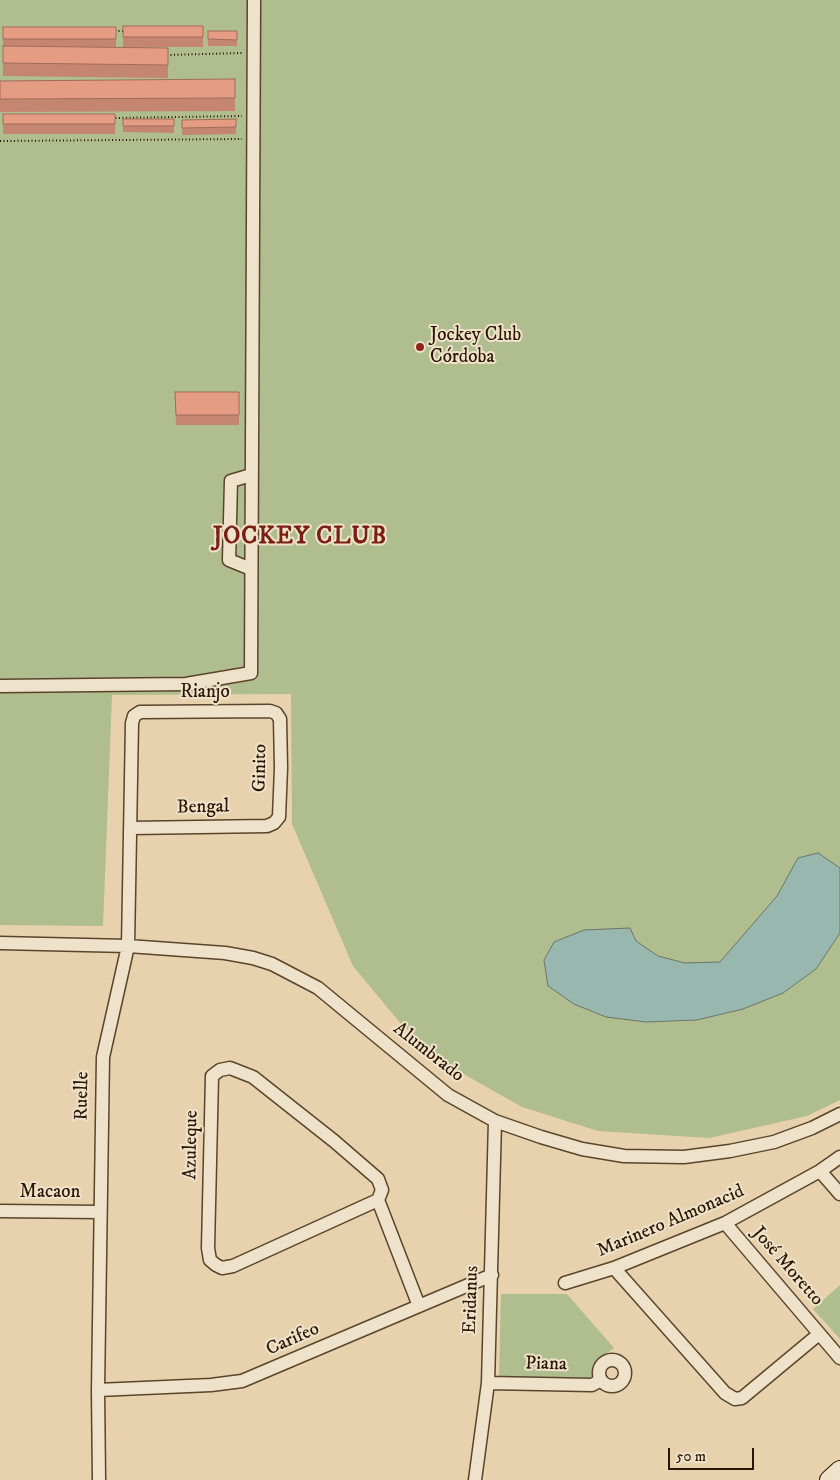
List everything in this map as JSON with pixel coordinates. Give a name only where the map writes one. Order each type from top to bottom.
[{"type":"main road","points":[[829,1480],[840,1470]]},
{"type":"street","points":[[0,686],[186,684],[250,673],[254,0]]},
{"type":"street","points":[[251,570],[229,560],[230,481],[252,475]]},
{"type":"street","name":"Rianjo","points":[[134,716],[140,712],[270,711],[276,713]]},
{"type":"street","name":"Ginito","points":[[274,823],[279,817],[281,768],[280,719],[276,713]]},
{"type":"street","name":"Ruelle","points":[[99,1480],[98,1390],[103,1057],[128,946],[132,724],[134,716]]},
{"type":"street","name":"Bengal","points":[[131,828],[267,826],[274,823]]},
{"type":"street","name":"Alumbrado","points":[[0,943],[128,946],[225,953],[253,958],[280,968],[318,988],[448,1096],[495,1121],[582,1149],[624,1156],[684,1157],[730,1151],[774,1142],[812,1128],[840,1114]]},
{"type":"street","name":"Azuleque","points":[[378,1200],[233,1266],[222,1268],[216,1265],[210,1260],[208,1248],[212,1076],[220,1070],[230,1068],[253,1077],[334,1141],[378,1179],[382,1190],[378,1200],[419,1306]]},
{"type":"street","name":"Eridanus","points":[[475,1480],[488,1383],[495,1121]]},
{"type":"street","name":"Marinero Almonacid","points":[[565,1283],[614,1268],[724,1223],[820,1171],[840,1157]]},
{"type":"street","points":[[820,1171],[840,1194]]},
{"type":"street","name":"Macaon","points":[[0,1211],[100,1212]]},
{"type":"street","name":"José Moretto","points":[[724,1223],[840,1358]]},
{"type":"street","points":[[614,1268],[725,1393],[735,1399],[742,1398],[820,1334]]},
{"type":"street","name":"Carifeo","points":[[98,1390],[211,1385],[242,1381],[492,1275]]},
{"type":"street","name":"Piana","points":[[488,1383],[592,1385],[601,1380]]},
{"type":"path","points":[[106,31],[126,31]]},
{"type":"path","points":[[164,55],[242,54],[242,47]]},
{"type":"path","points":[[106,118],[213,117],[222,117],[232,117],[242,117],[242,114],[242,123]]},
{"type":"path","points":[[0,140],[242,140],[242,131]]},
{"type":"green space","name":"Jockey Club Córdoba","points":[[0,0],[840,0],[840,1100],[807,1116],[709,1138],[598,1131],[522,1107],[453,1068],[401,1024],[353,966],[292,824],[291,694],[112,695],[103,926],[0,925]]},
{"type":"green space","points":[[840,1285],[840,1339],[813,1309]]},
{"type":"green space","points":[[501,1294],[567,1294],[614,1348],[599,1359],[592,1376],[587,1380],[499,1377]]},
{"type":"water","points":[[818,853],[840,868],[840,933],[816,969],[783,993],[743,1009],[697,1020],[646,1022],[606,1017],[574,1004],[548,986],[544,960],[554,942],[584,930],[630,928],[636,941],[658,956],[685,963],[720,962],[777,896],[798,858]]},
{"type":"building","points":[[123,26],[203,26],[203,37],[123,37]]},
{"type":"building","points":[[3,27],[116,27],[116,39],[3,39]]},
{"type":"building","points":[[208,31],[237,31],[237,40],[208,39]]},
{"type":"building","points":[[3,46],[168,48],[168,65],[3,63]]},
{"type":"building","points":[[235,79],[235,98],[0,99],[0,81]]},
{"type":"building","points":[[3,114],[115,114],[115,124],[3,124]]},
{"type":"building","points":[[123,119],[174,119],[174,126],[123,126]]},
{"type":"building","points":[[236,119],[236,127],[182,128],[182,120]]},
{"type":"building","points":[[175,392],[239,392],[239,415],[176,415]]},
{"type":"place","name":"Jockey Club Córdoba","points":[[420,347]]},
{"type":"district","name":"JOCKEY CLUB","points":[[300,538]]}]
